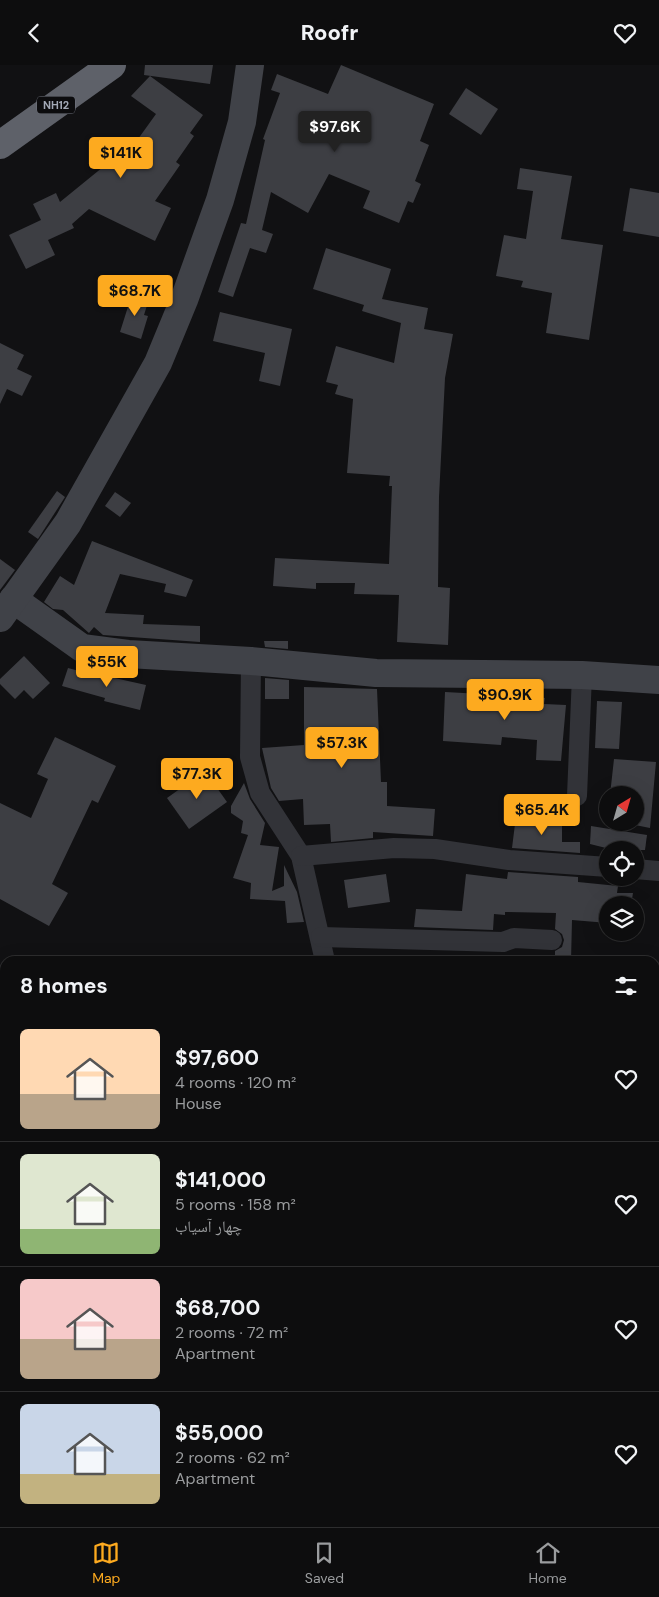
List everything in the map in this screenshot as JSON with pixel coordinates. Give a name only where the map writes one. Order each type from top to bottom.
[{"type":"highway","name":"NH12","points":[[0,145],[112,65]]},
{"type":"street","points":[[250,65],[242,122],[220,200],[184,300],[158,363],[68,523],[6,609],[82,648],[128,654],[251,661],[376,673],[582,675],[659,680]]},
{"type":"street","points":[[251,661],[250,757],[260,793],[301,856],[324,956]]},
{"type":"street","points":[[577,796],[582,675]]},
{"type":"street","points":[[301,856],[394,849],[435,849],[509,860],[599,866]]},
{"type":"street","points":[[644,870],[659,871]]},
{"type":"street","points":[[320,937],[502,942],[514,938],[552,940]]},
{"type":"building","points":[[145,65],[213,65],[210,84],[144,75]]},
{"type":"building","points":[[341,65],[434,104],[420,141],[429,145],[415,181],[421,184],[413,203],[408,201],[399,223],[363,208],[370,191],[329,174],[308,213],[271,192],[262,230],[273,234],[266,253],[250,248],[233,297],[218,292],[241,223],[246,224],[265,140],[263,139],[280,93],[271,90],[277,74],[328,94]]},
{"type":"building","points":[[150,76],[203,115],[190,133],[194,136],[176,162],[180,165],[155,201],[171,208],[155,241],[89,209],[72,224],[74,228],[48,240],[55,255],[26,269],[9,235],[41,220],[33,204],[56,193],[60,202],[103,167],[124,139],[133,146],[156,114],[131,96]]},
{"type":"building","points":[[466,88],[498,109],[481,135],[449,114]]},
{"type":"building","points":[[520,168],[572,176],[561,239],[603,245],[589,340],[546,333],[552,293],[521,287],[523,281],[496,276],[504,235],[526,239],[533,191],[517,189]]},
{"type":"building","points":[[630,188],[659,193],[659,237],[623,231]]},
{"type":"building","points":[[326,248],[391,269],[382,299],[428,308],[424,329],[453,334],[445,378],[439,497],[438,587],[450,588],[448,645],[397,642],[399,595],[354,594],[355,583],[316,583],[316,589],[273,586],[275,558],[389,564],[392,486],[389,486],[390,476],[347,473],[353,399],[335,394],[338,385],[326,382],[336,346],[394,363],[401,323],[362,311],[364,305],[313,289]]},
{"type":"building","points":[[132,294],[149,299],[144,315],[148,316],[141,339],[120,332]]},
{"type":"building","points":[[220,312],[292,329],[280,386],[259,381],[265,353],[213,341]]},
{"type":"building","points":[[0,343],[24,355],[17,369],[32,376],[22,396],[7,389],[0,404]]},
{"type":"building","points":[[57,491],[65,497],[38,539],[28,532]]},
{"type":"building","points":[[115,492],[131,503],[120,517],[105,506]]},
{"type":"building","points":[[92,541],[193,580],[186,597],[164,592],[166,584],[120,574],[105,613],[144,615],[143,624],[200,626],[200,642],[103,635],[94,627],[89,633],[63,610],[53,609],[44,602],[60,576],[74,585]]},
{"type":"building","points":[[0,559],[15,570],[0,590]]},
{"type":"building","points":[[264,641],[288,641],[288,649],[265,647]]},
{"type":"building","points":[[24,656],[50,683],[33,699],[24,690],[15,699],[0,684],[0,679]]},
{"type":"building","points":[[68,668],[109,679],[110,677],[146,685],[140,710],[104,701],[105,698],[62,686]]},
{"type":"building","points":[[265,678],[289,680],[289,699],[265,699]]},
{"type":"building","points":[[304,687],[377,689],[381,782],[387,782],[387,806],[435,809],[433,836],[373,832],[373,838],[331,842],[330,824],[304,825],[303,799],[279,801],[271,788],[262,748],[304,745]]},
{"type":"building","points":[[445,692],[536,697],[545,698],[544,704],[566,705],[561,761],[536,760],[537,740],[502,737],[501,745],[443,741]]},
{"type":"building","points":[[597,701],[622,702],[619,749],[595,748]]},
{"type":"building","points":[[55,737],[116,766],[98,803],[92,800],[52,884],[68,893],[49,926],[0,899],[0,803],[31,818],[48,779],[37,774]]},
{"type":"building","points":[[614,759],[656,762],[650,828],[644,827],[644,786],[611,786]]},
{"type":"building","points":[[205,771],[227,802],[189,829],[167,798]]},
{"type":"building","points":[[244,783],[250,799],[265,823],[260,845],[279,847],[272,891],[284,886],[284,865],[297,892],[304,922],[287,923],[285,901],[250,899],[251,883],[233,878],[248,835],[241,833],[243,821],[231,813],[231,806]]},
{"type":"building","points":[[516,816],[544,820],[562,819],[562,842],[580,842],[580,853],[512,848]]},
{"type":"building","points":[[591,826],[599,827],[599,831],[622,831],[647,835],[645,850],[644,841],[599,841],[599,846],[590,844]]},
{"type":"building","points":[[508,872],[578,877],[578,882],[599,884],[599,886],[618,886],[617,893],[633,893],[632,896],[599,896],[599,922],[572,920],[571,956],[555,956],[555,951],[562,947],[564,940],[562,934],[555,929],[556,913],[505,912],[505,915],[494,914],[493,930],[414,927],[416,909],[462,911],[466,874],[507,879]]},
{"type":"building","points":[[386,874],[390,902],[348,908],[344,880]]}]
